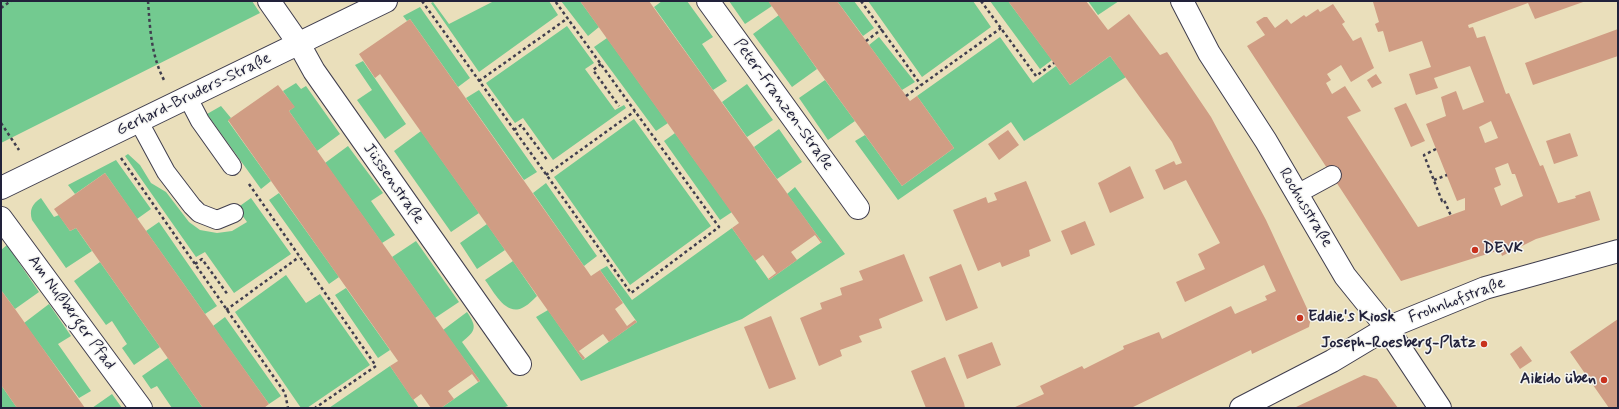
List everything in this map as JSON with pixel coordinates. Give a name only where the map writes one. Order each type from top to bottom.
[{"type":"street","name":"Jüssenstraße","points":[[269,1],[299,44],[314,71],[520,364]]},
{"type":"street","name":"Gerhard-Bruders-Straße","points":[[1,188],[386,1]]},
{"type":"street","name":"Peter-Franzen-Straße","points":[[708,1],[858,208]]},
{"type":"street","name":"Rochusstraße","points":[[1182,1],[1209,53],[1266,141],[1345,276],[1387,328],[1440,408]]},
{"type":"street","name":"Am Nußberger Pfad","points":[[1,218],[141,408]]},
{"type":"street","name":"Frohnhofstraße","points":[[1241,408],[1332,361],[1387,328],[1484,288],[1618,251]]},
{"type":"lane","points":[[182,101],[200,121],[232,166]]},
{"type":"lane","points":[[139,122],[166,172],[199,213],[217,220],[234,213]]},
{"type":"lane","points":[[1296,194],[1332,175]]},
{"type":"path","points":[[1,8],[11,1]]},
{"type":"path","points":[[148,1],[156,65],[182,101]]},
{"type":"path","points":[[422,1],[631,293],[719,227],[555,1]]},
{"type":"path","points":[[862,1],[921,84]]},
{"type":"path","points":[[983,2],[1036,76],[1054,63]]},
{"type":"path","points":[[479,81],[568,18]]},
{"type":"path","points":[[906,96],[1001,28]]},
{"type":"path","points":[[866,40],[882,29]]},
{"type":"path","points":[[601,64],[592,70],[619,106]]},
{"type":"path","points":[[546,175],[635,111]]},
{"type":"path","points":[[1,123],[33,172]]},
{"type":"path","points":[[514,130],[521,125],[548,161]]},
{"type":"path","points":[[111,135],[121,159],[285,393],[288,408]]},
{"type":"path","points":[[1436,149],[1424,155],[1450,216]]},
{"type":"path","points":[[232,166],[240,172],[376,366],[315,408]]},
{"type":"path","points":[[1434,180],[1447,175]]},
{"type":"path","points":[[226,310],[299,257]]},
{"type":"path","points":[[195,264],[202,259],[228,295]]},
{"type":"green space","points":[[2,1],[252,1],[260,13],[1,143]]},
{"type":"green space","points":[[494,1],[549,1],[558,15],[479,72],[431,3],[433,2],[449,24]]},
{"type":"green space","points":[[561,1],[580,1],[599,27],[588,36]]},
{"type":"green space","points":[[662,1],[687,1],[713,37],[702,44],[727,81],[713,90],[654,7]]},
{"type":"green space","points":[[729,1],[768,1],[772,6],[745,24]]},
{"type":"green space","points":[[837,1],[854,1],[874,28],[863,36]]},
{"type":"green space","points":[[868,1],[973,1],[991,27],[922,77]]},
{"type":"green space","points":[[990,1],[1008,1],[1052,60],[1040,69]]},
{"type":"green space","points":[[1088,1],[1119,1],[1098,15]]},
{"type":"green space","points":[[420,7],[470,78],[458,87],[410,19],[407,21],[403,16]]},
{"type":"green space","points":[[779,15],[817,69],[792,87],[753,34]]},
{"type":"green space","points":[[567,26],[594,63],[585,69],[615,110],[624,105],[626,108],[553,160],[523,118],[515,123],[486,83]]},
{"type":"green space","points":[[879,37],[915,82],[902,90],[869,45]]},
{"type":"green space","points":[[1000,37],[1033,83],[1056,66],[1070,85],[1110,56],[1126,77],[1024,141],[1011,122],[898,200],[855,141],[865,135],[902,186],[954,148],[917,96]]},
{"type":"green space","points":[[607,38],[668,123],[656,131],[594,47]]},
{"type":"green space","points":[[363,61],[406,124],[385,139],[357,100],[372,90],[355,65]]},
{"type":"green space","points":[[825,80],[855,121],[828,140],[799,98]]},
{"type":"green space","points":[[296,83],[301,89],[306,86],[340,134],[317,151],[289,111],[294,107],[283,91]]},
{"type":"green space","points":[[747,84],[773,120],[747,137],[722,102]]},
{"type":"green space","points":[[479,90],[537,172],[524,180],[466,98]]},
{"type":"green space","points":[[221,106],[231,118],[228,121],[271,181],[261,189],[207,114]]},
{"type":"green space","points":[[634,119],[711,226],[630,285],[554,177]]},
{"type":"green space","points":[[779,129],[802,162],[777,179],[754,147]]},
{"type":"green space","points":[[421,131],[479,213],[451,232],[394,151]]},
{"type":"green space","points":[[675,133],[732,212],[720,220],[664,141]]},
{"type":"green space","points":[[348,146],[383,193],[371,201],[395,235],[382,243],[325,163]]},
{"type":"green space","points":[[128,154],[140,165],[151,183],[166,192],[189,222],[200,230],[217,233],[232,231],[247,222],[237,208],[251,198],[291,254],[234,293],[205,252],[196,257],[125,156]]},
{"type":"green space","points":[[116,160],[151,209],[137,219],[105,173],[75,194],[68,185]]},
{"type":"green space","points":[[546,183],[597,256],[584,266],[533,193]]},
{"type":"green space","points":[[795,187],[845,254],[742,319],[581,381],[536,317],[548,310],[583,360],[637,322],[600,270],[607,266],[632,300],[732,228],[769,280],[822,242],[787,194]]},
{"type":"green space","points":[[279,193],[339,277],[329,284],[269,200]]},
{"type":"green space","points":[[41,198],[54,217],[59,215],[70,231],[76,228],[92,251],[66,268],[32,220],[32,208]]},
{"type":"green space","points":[[159,222],[217,306],[205,314],[146,231]]},
{"type":"green space","points":[[487,224],[505,250],[477,269],[460,243]]},
{"type":"green space","points":[[416,241],[459,302],[435,318],[392,257]]},
{"type":"green space","points":[[7,245],[39,292],[15,309],[1,290],[1,250]]},
{"type":"green space","points":[[513,261],[537,296],[526,306],[516,310],[500,301],[485,280]]},
{"type":"green space","points":[[100,262],[160,347],[134,365],[122,348],[127,344],[112,321],[106,325],[74,281]]},
{"type":"green space","points":[[286,275],[306,303],[320,294],[370,365],[307,408],[301,408],[235,312]]},
{"type":"green space","points":[[346,288],[390,350],[378,358],[335,295]]},
{"type":"green space","points":[[49,304],[71,336],[58,344],[91,391],[79,398],[24,323]]},
{"type":"green space","points":[[467,312],[473,322],[474,329],[462,342],[508,406],[502,408],[441,408],[480,381],[443,330]]},
{"type":"green space","points":[[225,317],[281,396],[269,404],[213,326]]},
{"type":"green space","points":[[168,358],[203,408],[172,408],[157,386],[151,389],[142,376]]},
{"type":"green space","points":[[390,366],[419,408],[329,408]]},
{"type":"green space","points":[[1,385],[17,408],[1,408]]},
{"type":"green space","points":[[112,394],[122,408],[92,408]]},
{"type":"building","points":[[580,1],[649,1],[822,242],[821,243],[815,235],[791,252],[797,260],[769,280],[768,279],[776,273],[763,255],[755,261],[732,228],[739,223]]},
{"type":"building","points":[[768,1],[837,1],[910,101],[917,96],[954,148],[902,186]]},
{"type":"building","points":[[1008,1],[1086,1],[1108,30],[1129,14],[1160,55],[1167,52],[1211,117],[1266,220],[1311,317],[1309,327],[1252,354],[1251,350],[1131,408],[1013,408],[1044,394],[1040,386],[1082,366],[1084,369],[1124,349],[1123,346],[1159,332],[1162,339],[1231,306],[1235,314],[1267,300],[1265,296],[1276,291],[1264,265],[1185,302],[1176,282],[1205,269],[1198,254],[1220,243],[1186,180],[1164,190],[1155,170],[1174,161],[1176,165],[1182,163],[1172,142],[1110,56],[1070,85]]},
{"type":"building","points":[[1586,1],[1535,19],[1528,3],[1468,25],[1469,28],[1473,27],[1477,38],[1485,36],[1506,94],[1509,93],[1540,166],[1543,165],[1558,203],[1576,198],[1575,196],[1590,191],[1600,220],[1536,239],[1502,256],[1500,250],[1401,281],[1247,46],[1265,35],[1256,22],[1264,17],[1267,17],[1275,28],[1287,19],[1291,24],[1304,15],[1306,17],[1318,9],[1320,12],[1333,4],[1345,22],[1342,24],[1353,41],[1361,37],[1374,68],[1351,82],[1341,65],[1327,74],[1331,80],[1326,83],[1332,94],[1345,86],[1361,111],[1347,117],[1418,227],[1465,210],[1465,198],[1457,201],[1426,124],[1446,116],[1441,97],[1456,91],[1463,110],[1484,102],[1470,66],[1434,78],[1438,88],[1416,95],[1409,74],[1431,67],[1422,41],[1389,52],[1383,31],[1378,32],[1375,24],[1379,22],[1373,2]],"holes":[[[1491,121],[1498,138],[1485,143],[1479,127]],[[1508,163],[1512,174],[1515,174],[1523,196],[1501,206],[1494,188],[1501,185],[1495,168]]]},
{"type":"building","points":[[410,19],[591,276],[600,270],[623,303],[615,309],[627,326],[635,320],[637,322],[609,342],[603,334],[579,351],[585,358],[583,360],[380,74],[375,78],[359,54]]},
{"type":"building","points":[[1618,29],[1618,56],[1533,85],[1525,63]]},
{"type":"building","points":[[1376,74],[1382,83],[1372,88],[1367,80]]},
{"type":"building","points":[[278,85],[295,107],[289,111],[480,381],[478,382],[472,374],[448,391],[454,399],[441,408],[431,408],[421,394],[413,400],[390,366],[398,361],[228,120]]},
{"type":"building","points":[[1406,103],[1425,141],[1411,147],[1394,108]]},
{"type":"building","points":[[1008,130],[1019,145],[999,160],[988,144]]},
{"type":"building","points":[[1570,133],[1578,156],[1554,164],[1546,141]]},
{"type":"building","points":[[1130,166],[1144,198],[1110,213],[1098,183]]},
{"type":"building","points":[[105,173],[269,404],[264,408],[203,408],[76,228],[70,231],[54,209]]},
{"type":"building","points":[[1026,181],[1051,241],[1029,250],[1030,256],[1002,267],[1000,262],[978,271],[953,210],[986,197],[988,203],[997,200],[994,193]]},
{"type":"building","points":[[1085,221],[1095,245],[1071,255],[1061,231]]},
{"type":"building","points":[[904,254],[923,301],[879,319],[882,328],[859,336],[862,342],[840,350],[842,356],[819,366],[800,318],[822,309],[820,303],[842,295],[840,288],[863,280],[859,271]]},
{"type":"building","points":[[961,264],[978,308],[946,321],[929,277]]},
{"type":"building","points":[[1,290],[85,408],[17,408],[1,385]]},
{"type":"building","points":[[771,316],[796,379],[769,389],[744,327]]},
{"type":"building","name":"Aikido üben","points":[[1618,319],[1618,408],[1609,408],[1570,352]]},
{"type":"building","points":[[992,342],[1001,365],[967,379],[958,355]]},
{"type":"building","points":[[1521,346],[1532,361],[1520,369],[1510,354]]},
{"type":"building","points":[[945,357],[965,408],[926,408],[911,371]]},
{"type":"building","points":[[1364,375],[1377,379],[1398,408],[1294,408]]},
{"type":"place","name":"DEVK","points":[[1475,250]]},
{"type":"place","name":"Eddie's Kiosk","points":[[1300,318]]},
{"type":"place","name":"Joseph-Roesberg-Platz","points":[[1484,344]]},
{"type":"place","name":"Aikido üben","points":[[1604,380]]}]
